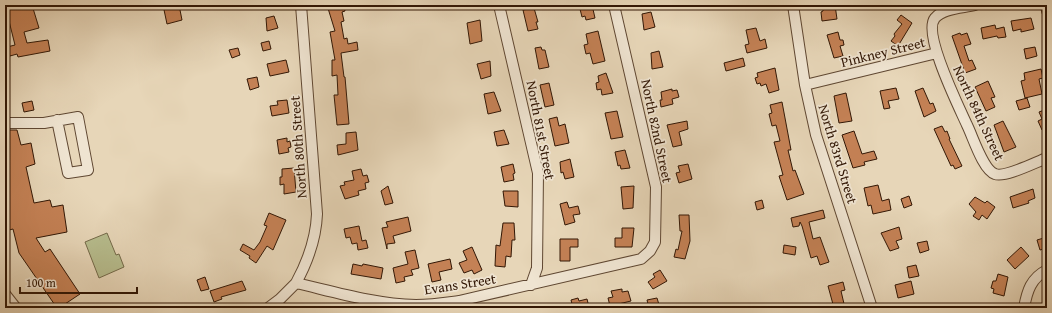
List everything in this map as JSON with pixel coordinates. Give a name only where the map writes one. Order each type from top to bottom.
[{"type":"street","name":"North 80th Street","points":[[296,283],[306,266],[311,252],[317,214],[301,5]]},
{"type":"street","name":"North 81st Street","points":[[500,5],[538,173],[537,268],[531,285]]},
{"type":"street","name":"North 82nd Street","points":[[614,5],[656,188],[655,242],[650,251],[640,259]]},
{"type":"street","name":"North 83rd Street","points":[[793,5],[805,85],[816,135],[872,308]]},
{"type":"street","name":"Pinkney Street","points":[[805,85],[937,53],[932,30],[935,18],[944,12],[975,5]]},
{"type":"street","points":[[1046,5],[1047,10]]},
{"type":"street","name":"North 84th Street","points":[[937,53],[987,168],[995,174],[1002,175],[1047,158]]},
{"type":"street","points":[[5,123],[44,123],[57,120],[78,117],[88,170],[68,173],[57,120]]},
{"type":"street","name":"Evans Street","points":[[296,283],[372,301],[416,305],[459,301],[640,259]]},
{"type":"street","points":[[1024,308],[1031,284],[1040,274],[1047,270]]},
{"type":"street","points":[[268,308],[284,296],[296,283]]},
{"type":"street","points":[[5,294],[16,308]]},
{"type":"green space","points":[[107,233],[116,255],[119,254],[124,267],[99,278],[85,242]]},
{"type":"building","points":[[25,5],[32,5],[39,28],[24,32],[27,43],[48,40],[50,51],[18,57],[17,54],[10,56],[7,47],[15,45],[9,21],[6,21],[5,10]]},
{"type":"building","points":[[163,5],[179,5],[182,20],[167,24]]},
{"type":"building","points":[[327,5],[344,5],[345,11],[342,12],[344,21],[341,22],[344,39],[347,38],[348,44],[357,42],[358,50],[341,53],[345,77],[349,124],[337,125],[334,95],[338,95],[337,75],[332,76],[332,60],[335,60],[330,32],[335,31]]},
{"type":"building","points":[[579,5],[592,5],[595,18],[586,20],[585,16],[582,17]]},
{"type":"building","points":[[835,5],[837,19],[822,21],[821,12],[823,11],[823,6]]},
{"type":"building","points":[[534,8],[538,22],[536,22],[538,29],[528,31],[523,10]]},
{"type":"building","points":[[651,12],[655,27],[644,30],[642,14]]},
{"type":"building","points":[[901,15],[912,23],[898,46],[891,41],[895,36],[894,34],[902,24],[897,20]]},
{"type":"building","points":[[274,16],[278,28],[267,31],[266,18]]},
{"type":"building","points":[[1031,18],[1034,29],[1021,32],[1021,29],[1013,31],[1011,21]]},
{"type":"building","points":[[480,20],[482,41],[470,44],[467,23]]},
{"type":"building","points":[[995,25],[996,29],[1004,27],[1006,37],[998,38],[997,36],[983,39],[981,28]]},
{"type":"building","points":[[756,28],[760,41],[765,39],[767,48],[747,53],[745,45],[749,44],[746,30]]},
{"type":"building","points":[[598,31],[605,61],[593,64],[590,53],[586,54],[584,45],[588,44],[586,34]]},
{"type":"building","points":[[838,32],[840,40],[843,40],[844,45],[840,46],[843,56],[834,58],[827,35]]},
{"type":"building","points":[[960,33],[961,35],[967,33],[971,44],[964,46],[969,61],[972,60],[976,69],[965,73],[952,36]]},
{"type":"building","points":[[269,41],[271,49],[263,51],[261,43]]},
{"type":"building","points":[[541,47],[542,50],[545,50],[549,67],[539,69],[535,48]]},
{"type":"building","points":[[1035,47],[1037,56],[1026,59],[1024,49]]},
{"type":"building","points":[[238,48],[240,55],[232,58],[229,50]]},
{"type":"building","points":[[659,51],[663,67],[652,69],[651,53]]},
{"type":"building","points":[[743,58],[745,66],[726,71],[724,63]]},
{"type":"building","points":[[286,60],[289,72],[270,76],[267,64]]},
{"type":"building","points":[[490,61],[491,76],[481,79],[477,64]]},
{"type":"building","points":[[775,68],[779,90],[769,93],[766,84],[761,86],[760,83],[757,84],[755,78],[758,77],[757,73]]},
{"type":"building","points":[[1041,69],[1043,78],[1039,79],[1042,94],[1025,98],[1021,81],[1025,80],[1024,73]]},
{"type":"building","points":[[606,73],[613,93],[602,95],[601,89],[597,90],[596,83],[599,82],[598,76]]},
{"type":"building","points":[[257,77],[259,87],[250,90],[247,79]]},
{"type":"building","points":[[988,81],[995,97],[991,98],[995,107],[986,111],[975,87]]},
{"type":"building","points":[[549,83],[554,105],[545,107],[540,85]]},
{"type":"building","points":[[896,88],[899,99],[888,101],[890,108],[884,109],[880,91]]},
{"type":"building","points":[[923,88],[930,104],[933,103],[936,111],[924,117],[915,91]]},
{"type":"building","points":[[672,89],[672,91],[677,90],[679,97],[672,99],[673,104],[661,107],[661,92]]},
{"type":"building","points":[[494,92],[501,111],[488,114],[484,94]]},
{"type":"building","points":[[846,93],[852,121],[839,123],[834,96]]},
{"type":"building","points":[[1027,98],[1030,107],[1019,110],[1016,101]]},
{"type":"building","points":[[287,100],[289,113],[272,116],[270,106],[278,105],[277,101]]},
{"type":"building","points":[[32,101],[34,110],[24,112],[22,103]]},
{"type":"building","points":[[782,102],[791,150],[788,150],[793,171],[795,170],[804,194],[787,200],[779,176],[783,175],[774,142],[780,141],[776,125],[772,126],[769,114],[772,113],[770,105]]},
{"type":"building","points":[[1047,109],[1047,130],[1046,128],[1042,130],[1038,121],[1042,119],[1039,112]]},
{"type":"building","points":[[617,111],[623,137],[611,139],[605,113]]},
{"type":"building","points":[[557,117],[559,126],[565,124],[569,143],[555,146],[549,119]]},
{"type":"building","points":[[687,121],[688,129],[679,132],[682,145],[673,147],[667,125]]},
{"type":"building","points":[[1003,121],[1016,147],[1004,152],[994,125]]},
{"type":"building","points":[[942,126],[945,132],[947,131],[949,139],[962,166],[955,169],[953,165],[951,166],[934,129]]},
{"type":"building","points":[[5,130],[17,130],[21,145],[31,143],[35,164],[26,167],[34,203],[50,200],[52,207],[63,205],[67,232],[36,238],[45,252],[50,249],[80,294],[59,308],[57,308],[19,253],[13,229],[9,230],[5,206]]},
{"type":"building","points":[[504,130],[509,144],[497,146],[494,132]]},
{"type":"building","points":[[854,131],[862,154],[874,151],[877,159],[864,162],[865,165],[853,168],[842,135]]},
{"type":"building","points":[[356,132],[358,150],[338,155],[337,145],[346,144],[346,133]]},
{"type":"building","points":[[287,138],[287,142],[290,141],[291,147],[288,148],[289,152],[279,154],[277,140]]},
{"type":"building","points":[[625,150],[630,168],[621,169],[620,165],[618,166],[615,152]]},
{"type":"building","points":[[570,159],[574,177],[565,179],[563,172],[561,173],[560,162]]},
{"type":"building","points":[[513,164],[515,173],[513,174],[514,180],[504,182],[501,167]]},
{"type":"building","points":[[688,164],[692,179],[679,183],[676,173],[680,172],[678,166]]},
{"type":"building","points":[[294,168],[296,192],[284,194],[284,184],[280,185],[282,169]]},
{"type":"building","points":[[361,169],[363,176],[367,175],[369,182],[365,183],[366,189],[358,191],[359,195],[345,199],[340,186],[345,185],[344,182],[354,180],[352,171]]},
{"type":"building","points":[[878,185],[882,201],[889,199],[891,210],[873,214],[871,205],[868,206],[864,188]]},
{"type":"building","points":[[388,186],[393,203],[385,205],[381,191]]},
{"type":"building","points":[[634,186],[633,208],[623,209],[621,187]]},
{"type":"building","points":[[1033,189],[1035,198],[1028,201],[1029,203],[1013,208],[1010,197]]},
{"type":"building","points":[[503,191],[518,191],[518,207],[505,206]]},
{"type":"building","points":[[909,196],[912,205],[904,208],[901,199]]},
{"type":"building","points":[[975,197],[985,203],[987,201],[995,207],[987,219],[982,215],[979,220],[973,216],[976,212],[969,204]]},
{"type":"building","points":[[762,200],[764,208],[757,210],[755,202]]},
{"type":"building","points":[[567,202],[569,208],[578,206],[580,214],[573,215],[575,222],[565,225],[560,204]]},
{"type":"building","points":[[823,210],[825,218],[809,222],[813,239],[820,237],[829,262],[820,265],[817,256],[811,258],[800,222],[799,226],[793,227],[791,218]]},
{"type":"building","points":[[269,213],[286,220],[273,250],[267,246],[256,263],[249,258],[250,256],[240,250],[243,244],[254,250],[260,242],[267,226],[264,225]]},
{"type":"building","points":[[679,215],[689,215],[690,241],[685,259],[674,257],[676,249],[678,250],[682,231],[680,231]]},
{"type":"building","points":[[408,217],[411,231],[393,236],[395,243],[387,244],[387,249],[382,228],[388,227],[386,222]]},
{"type":"building","points":[[503,223],[514,223],[515,240],[512,240],[511,257],[506,256],[505,267],[495,266],[496,245],[500,246]]},
{"type":"building","points":[[359,226],[362,241],[366,240],[368,248],[358,250],[357,243],[352,244],[350,237],[346,238],[344,229]]},
{"type":"building","points":[[899,227],[902,239],[896,241],[899,248],[890,251],[881,233]]},
{"type":"building","points":[[622,228],[634,228],[632,247],[615,247],[615,238],[622,238]]},
{"type":"building","points":[[1047,237],[1047,248],[1040,250],[1037,240]]},
{"type":"building","points":[[560,239],[578,239],[578,247],[570,247],[570,261],[560,261]]},
{"type":"building","points":[[927,241],[929,250],[920,253],[917,243]]},
{"type":"building","points":[[784,245],[796,247],[795,255],[783,253]]},
{"type":"building","points":[[472,247],[482,270],[474,274],[472,270],[464,273],[459,263],[467,260],[463,251]]},
{"type":"building","points":[[1021,247],[1029,256],[1015,269],[1007,260]]},
{"type":"building","points":[[415,250],[419,268],[411,270],[413,275],[404,277],[405,281],[396,283],[393,268],[408,264],[405,252]]},
{"type":"building","points":[[450,259],[452,269],[439,272],[441,280],[432,282],[428,264]]},
{"type":"building","points":[[353,264],[362,266],[363,264],[383,268],[381,279],[351,274]]},
{"type":"building","points":[[916,265],[919,276],[909,278],[907,267]]},
{"type":"building","points":[[660,270],[667,281],[653,289],[648,282],[655,277],[653,274]]},
{"type":"building","points":[[998,274],[1008,277],[1004,296],[993,293],[994,289],[991,288],[993,281],[996,281]]},
{"type":"building","points":[[205,277],[209,289],[201,291],[197,280]]},
{"type":"building","points":[[242,281],[246,290],[221,297],[222,299],[214,302],[210,291]]},
{"type":"building","points":[[911,281],[914,294],[898,298],[895,285]]},
{"type":"building","points":[[843,282],[845,290],[841,291],[845,308],[834,308],[828,286]]},
{"type":"building","points":[[622,289],[622,292],[628,291],[631,301],[610,306],[608,298],[613,297],[611,291]]},
{"type":"building","points":[[578,298],[579,301],[587,299],[589,307],[573,308],[571,300]]},
{"type":"building","points":[[657,298],[660,308],[649,308],[647,300]]}]
